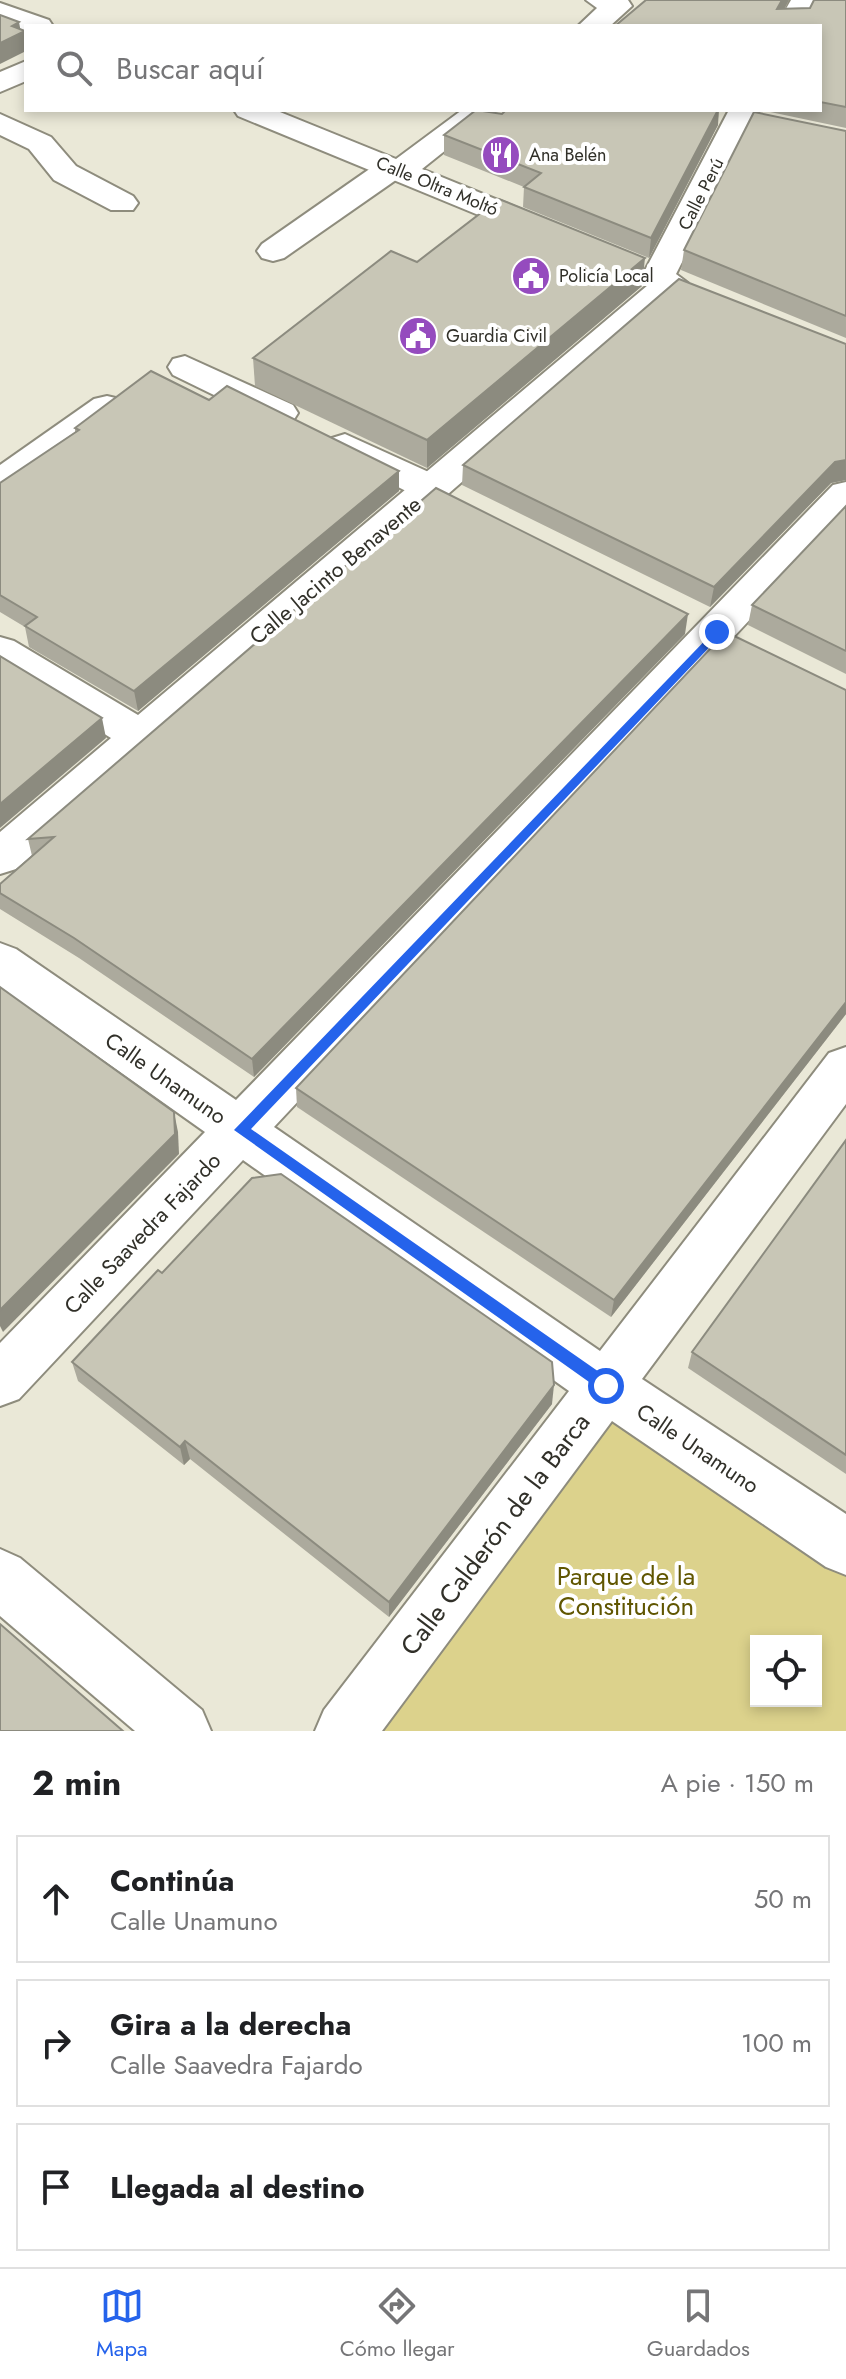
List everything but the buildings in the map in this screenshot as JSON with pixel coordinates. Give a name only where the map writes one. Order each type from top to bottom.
[{"type":"street","points":[[595,24],[618,6],[600,0]]},
{"type":"street","points":[[791,24],[805,0]]},
{"type":"street","points":[[0,11],[34,24]]},
{"type":"street","points":[[0,83],[24,71]]},
{"type":"street","name":"Calle Oltra Moltó","points":[[254,112],[572,242]]},
{"type":"street","points":[[273,251],[478,112]]},
{"type":"street","name":"Calle Perú","points":[[664,280],[742,116]]},
{"type":"street","points":[[0,123],[40,143],[65,173],[122,203]]},
{"type":"street","name":"Calle Jacinto Benavente","points":[[0,857],[140,736],[446,495],[664,280]]},
{"type":"street","points":[[185,367],[446,495]]},
{"type":"street","points":[[0,483],[107,407]]},
{"type":"street","name":"Calle Saavedra Fajardo","points":[[0,1381],[846,494]]},
{"type":"street","points":[[0,651],[140,736]]},
{"type":"street","name":"Calle Unamuno","points":[[0,962],[606,1386],[846,1547]]},
{"type":"street","name":"Calle Calderón de la Barca","points":[[345,1731],[846,1067]]},
{"type":"street","points":[[0,1578],[181,1731]]},
{"type":"green space","name":"Parque de la Constitución","points":[[606,1386],[846,1547],[846,1731],[345,1731]]},
{"type":"place","name":"Ana Belén","points":[[501,155]]},
{"type":"place","name":"Policía Local","points":[[531,276]]},
{"type":"place","name":"Guardia Civil","points":[[418,336]]},
{"type":"route","points":[[606,1386],[241,1130],[717,632]]}]
